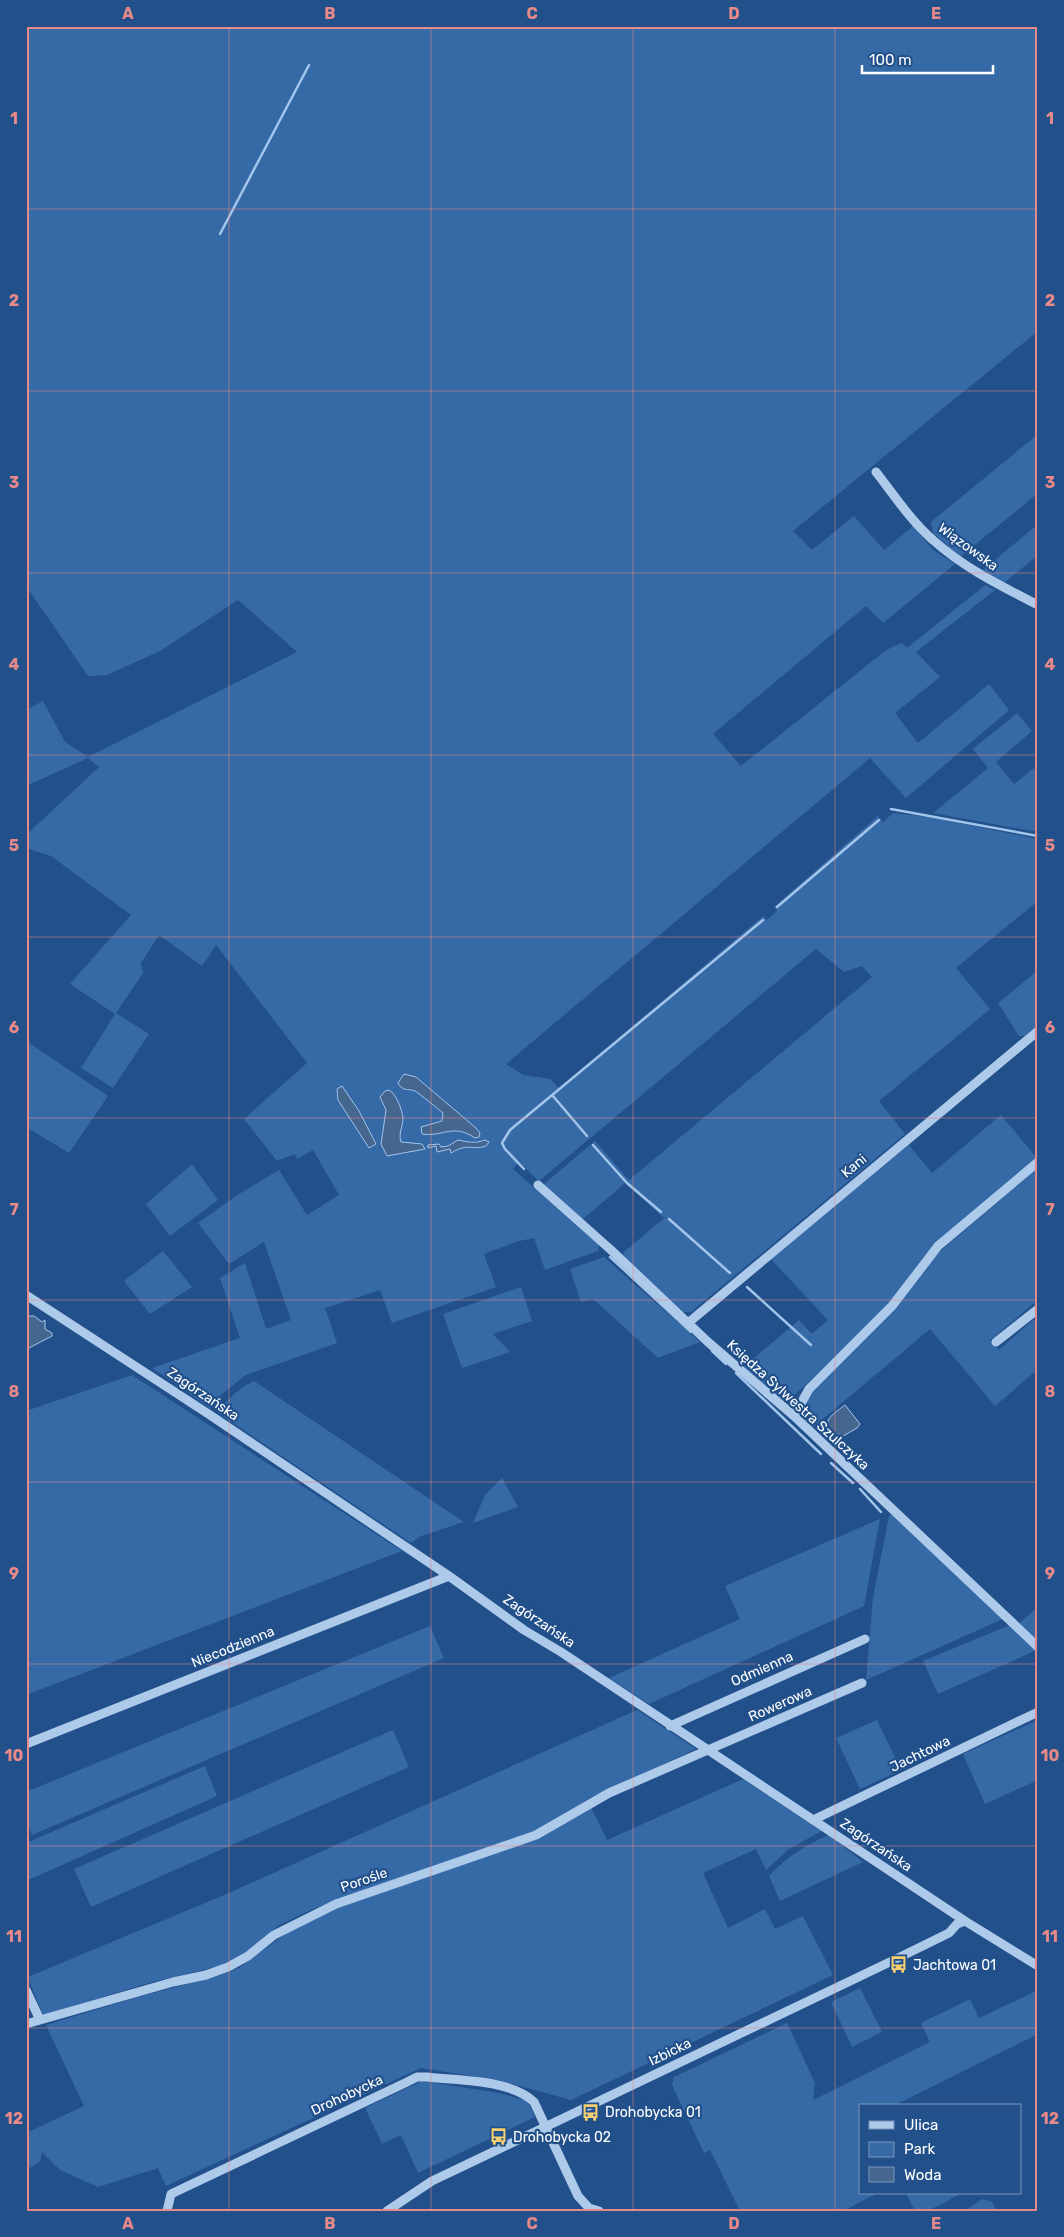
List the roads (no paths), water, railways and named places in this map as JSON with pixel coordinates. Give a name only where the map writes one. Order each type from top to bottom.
[{"type":"street","name":"Wiązowska","points":[[876,472],[932,540],[978,573],[1038,605]]},
{"type":"street","name":"Kani","points":[[688,1323],[1038,1031]]},
{"type":"street","points":[[794,1416],[809,1389],[892,1306],[938,1246],[1038,1162]]},
{"type":"street","name":"Księdza Sylwestra Szulczyka","points":[[538,1185],[611,1250],[688,1323],[794,1416],[1038,1647]]},
{"type":"street","name":"Zagórzańska","points":[[26,1295],[449,1576],[524,1630],[709,1750],[965,1921],[1038,1966]]},
{"type":"street","points":[[996,1342],[1038,1309]]},
{"type":"street","name":"Niecodzienna","points":[[26,1744],[449,1576]]},
{"type":"street","name":"Odmienna","points":[[670,1726],[864,1639]]},
{"type":"street","name":"Rowerowa","points":[[709,1750],[862,1683]]},
{"type":"street","name":"Jachtowa","points":[[814,1820],[1038,1712]]},
{"type":"street","name":"Porośle","points":[[26,2024],[228,1967],[248,1956],[274,1936],[336,1904],[536,1835],[609,1793],[709,1750]]},
{"type":"street","name":"Izbicka","points":[[387,2211],[432,2181],[894,1960],[965,1921]]},
{"type":"street","points":[[26,1990],[40,2020]]},
{"type":"street","name":"Drohobycka","points":[[166,2211],[171,2194],[417,2077],[502,2086],[525,2094],[534,2102],[578,2196],[589,2208],[599,2211]]},
{"type":"water","points":[[404,1074],[416,1077],[476,1128],[480,1133],[479,1137],[475,1138],[461,1131],[422,1134],[421,1127],[442,1121],[443,1113],[415,1091],[402,1088],[398,1083]]},
{"type":"water","points":[[342,1086],[359,1111],[376,1144],[369,1148],[338,1100],[337,1089]]},
{"type":"water","points":[[389,1090],[400,1106],[403,1118],[401,1142],[422,1144],[425,1149],[387,1156],[381,1144],[386,1110],[380,1097],[385,1091]]},
{"type":"water","points":[[458,1140],[475,1142],[485,1140],[489,1142],[486,1146],[466,1147],[451,1153],[450,1149],[437,1152],[436,1146],[428,1148],[428,1145],[439,1144],[441,1147],[448,1146]]},
{"type":"water","points":[[29,1316],[34,1316],[42,1322],[45,1320],[45,1329],[52,1333],[52,1336],[29,1348],[26,1347],[26,1322]]},
{"type":"water","points":[[845,1405],[860,1424],[857,1428],[838,1439],[829,1428],[828,1420]]},
{"type":"waterway","points":[[220,234],[309,65]]},
{"type":"waterway","points":[[891,809],[1038,836]]},
{"type":"waterway","points":[[777,907],[879,820]]},
{"type":"waterway","points":[[524,1169],[505,1149],[502,1143],[510,1130],[763,920]]},
{"type":"waterway","points":[[553,1096],[587,1136]]},
{"type":"waterway","points":[[593,1145],[627,1183],[661,1212]]},
{"type":"waterway","points":[[669,1219],[730,1273]]},
{"type":"waterway","points":[[610,1257],[691,1332]]},
{"type":"waterway","points":[[747,1287],[811,1345]]},
{"type":"waterway","points":[[712,1351],[726,1364]]},
{"type":"waterway","points":[[736,1373],[821,1454]]},
{"type":"waterway","points":[[831,1463],[853,1483]]},
{"type":"waterway","points":[[860,1489],[881,1512]]},
{"type":"place","name":"Jachtowa 01","points":[[899,1965]]},
{"type":"place","name":"Drohobycka 01","points":[[591,2112]]},
{"type":"place","name":"Drohobycka 02","points":[[499,2137]]}]
